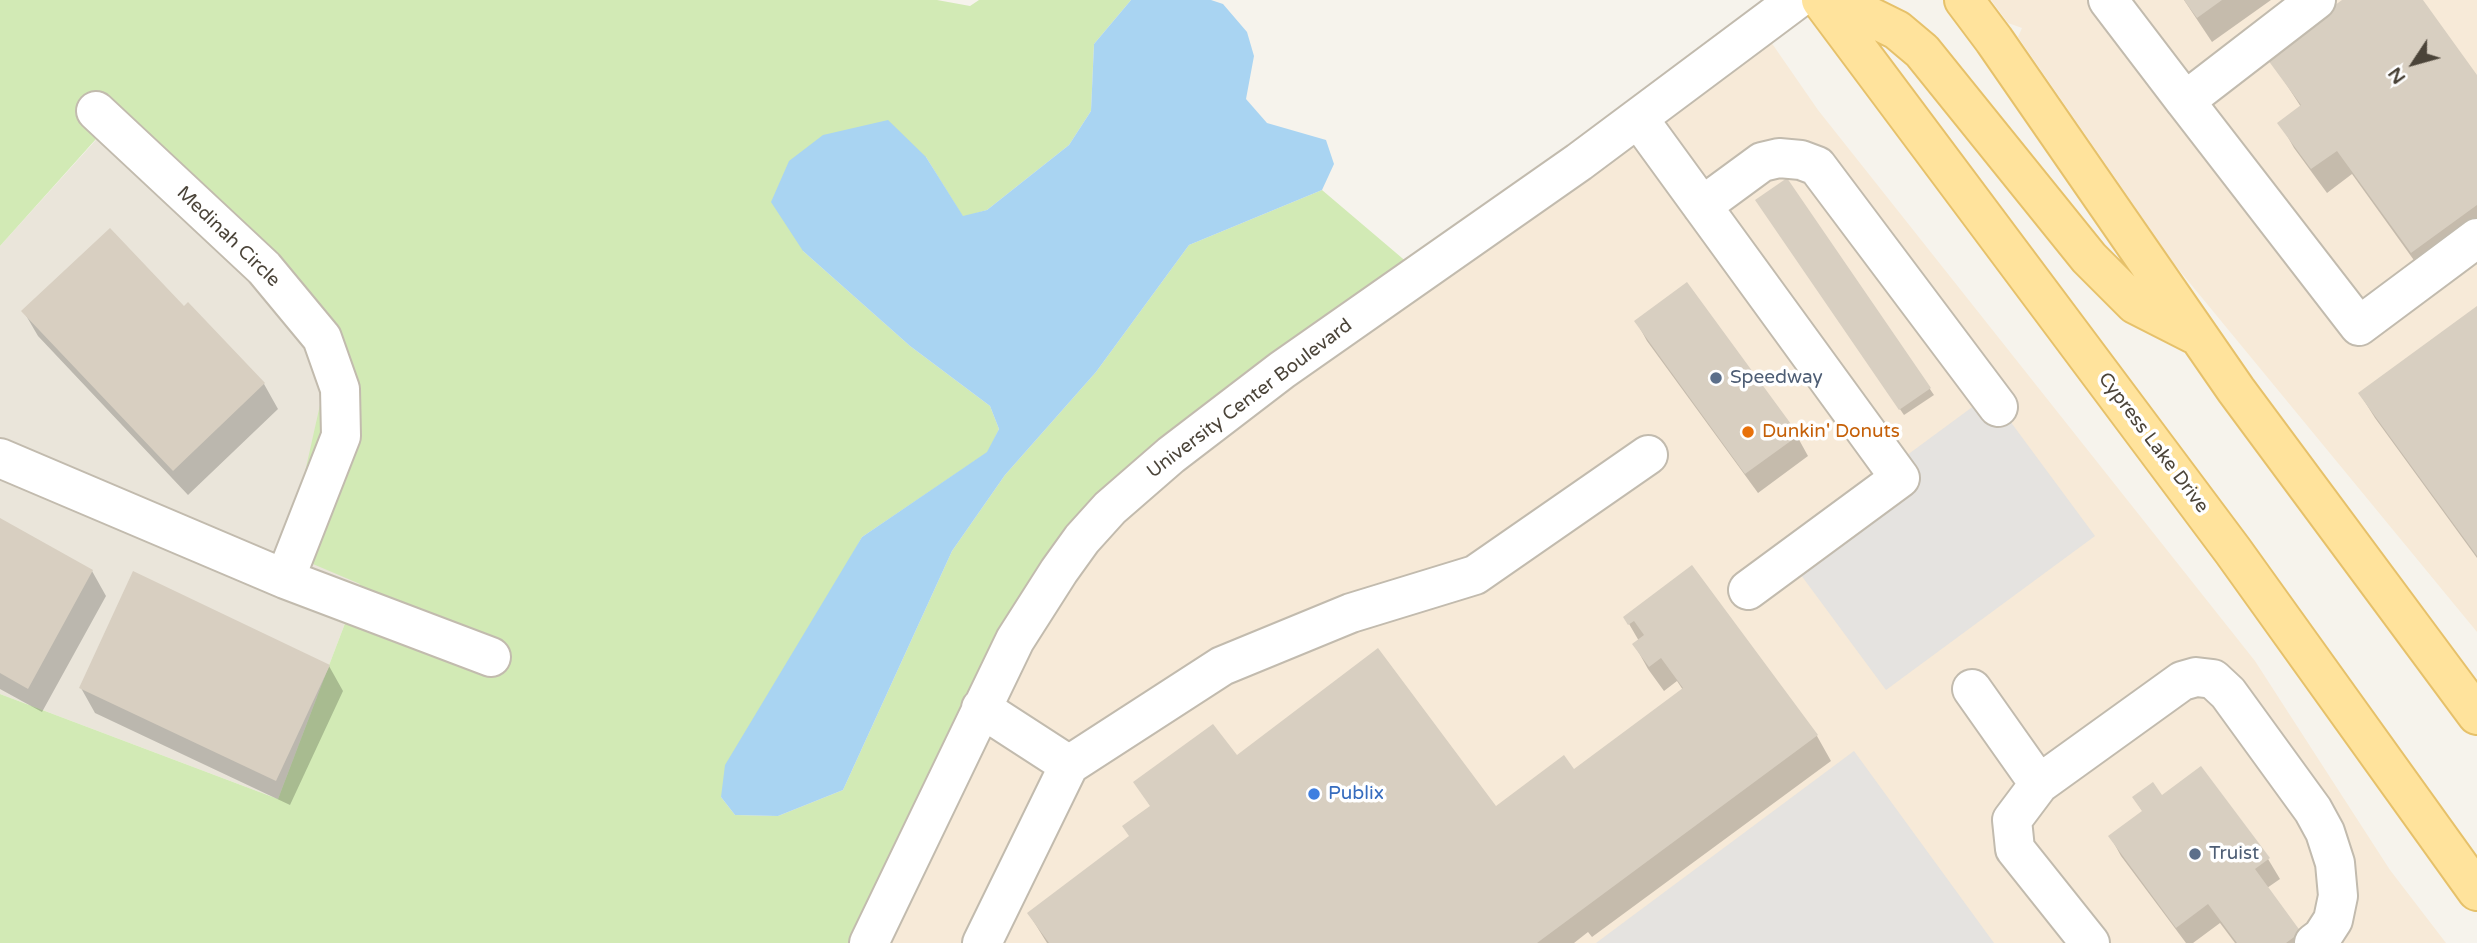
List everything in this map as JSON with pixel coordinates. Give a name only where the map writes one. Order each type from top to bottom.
[{"type":"main road","name":"Cypress Lake Drive","points":[[1821,0],[2233,551],[2477,891]]},
{"type":"main road","points":[[1836,0],[1897,30],[1922,51],[2090,258],[2135,304],[2199,337]]},
{"type":"main road","points":[[1964,0],[2235,390],[2477,715]]},
{"type":"street","name":"University Center Boulevard","points":[[869,943],[1016,640],[1040,600],[1083,539],[1110,508],[1171,455],[1282,370],[1638,118],[1796,0]]},
{"type":"street","points":[[2108,0],[2359,326],[2477,238]]},
{"type":"street","points":[[2185,101],[2316,0]]},
{"type":"street","name":"Medinah Circle","points":[[96,111],[264,268],[322,338],[340,389],[341,436],[285,579]]},
{"type":"street","points":[[1638,118],[1900,478],[1748,590]]},
{"type":"street","points":[[1702,206],[1762,162],[1779,158],[1801,160],[1817,166],[1998,407]]},
{"type":"street","points":[[982,943],[1069,765],[1222,666],[1351,613],[1475,575],[1648,455]]},
{"type":"street","points":[[0,458],[285,579],[491,657]]},
{"type":"street","points":[[2090,943],[2015,849],[2012,820],[2039,783],[2182,681],[2196,677],[2213,680],[2228,693],[2314,810],[2325,832],[2334,863],[2338,896],[2333,920],[2322,937],[2314,943]]},
{"type":"street","points":[[1972,690],[2039,783]]},
{"type":"street","points":[[981,708],[1069,765]]},
{"type":"shaded area","points":[[1991,0],[2477,0],[2477,632],[2175,265],[2018,37],[2022,28],[2008,23]]},
{"type":"shaded area","points":[[1762,29],[1818,110],[2255,661],[2390,870],[2446,943],[854,943],[1070,528]]},
{"type":"shaded area","points":[[123,110],[337,333],[360,584],[278,799],[0,694],[0,246]]},
{"type":"shaded area","points":[[1990,394],[2095,536],[1886,690],[1781,548]]},
{"type":"shaded area","points":[[1854,751],[1994,943],[1596,943]]},
{"type":"green space","points":[[0,0],[937,0],[970,6],[979,0],[1131,0],[1094,44],[1091,111],[1069,145],[987,210],[963,217],[926,157],[803,251],[910,346],[990,406],[999,429],[988,452],[862,537],[721,797],[735,815],[778,816],[843,790],[952,551],[1005,475],[1096,372],[1189,245],[1322,190],[1422,275],[1070,529],[854,943],[0,943],[0,694],[278,799],[360,584],[287,553],[336,333],[122,110],[0,246]]},
{"type":"water","points":[[1131,0],[1211,0],[1223,4],[1247,32],[1254,56],[1246,99],[1267,123],[1326,140],[1334,164],[1322,190],[1189,245],[1096,372],[1005,475],[952,551],[843,790],[778,816],[735,815],[721,797],[725,765],[862,537],[987,452],[999,429],[990,406],[910,346],[803,251],[771,202],[789,161],[823,135],[888,120],[926,157],[963,216],[987,210],[1069,145],[1091,111],[1094,44]]},
{"type":"building","points":[[2184,0],[2222,0],[2197,18]]},
{"type":"building","points":[[2342,0],[2423,0],[2477,75],[2477,205],[2411,253],[2337,151],[2311,169],[2277,123],[2301,105],[2265,56]]},
{"type":"building","points":[[1787,178],[1931,388],[1899,410],[1755,200]]},
{"type":"building","points":[[110,228],[184,306],[188,302],[265,383],[173,471],[21,311]]},
{"type":"building","name":"Speedway","points":[[1687,282],[1799,435],[1745,474],[1634,321]]},
{"type":"building","points":[[2477,306],[2477,556],[2358,393]]},
{"type":"building","points":[[0,518],[93,570],[28,689],[0,673]]},
{"type":"building","name":"Publix","points":[[1692,565],[1818,735],[1537,943],[1049,943],[1027,913],[1129,836],[1122,826],[1150,806],[1133,782],[1213,724],[1237,755],[1378,648],[1496,806],[1564,755],[1574,769],[1683,688],[1661,658],[1649,667],[1632,644],[1644,635],[1634,621],[1628,625],[1623,617]]},
{"type":"building","points":[[133,571],[330,665],[276,781],[79,688]]},
{"type":"building","points":[[2201,766],[2270,858],[2255,869],[2301,932],[2286,943],[2237,943],[2208,904],[2176,928],[2108,836],[2142,811],[2132,797],[2153,782],[2162,795]]},
{"type":"place","name":"Speedway","points":[[1716,378]]},
{"type":"place","name":"Dunkin' Donuts","points":[[1748,432]]},
{"type":"place","name":"Publix","points":[[1314,794]]},
{"type":"place","name":"Truist","points":[[2195,854]]}]
